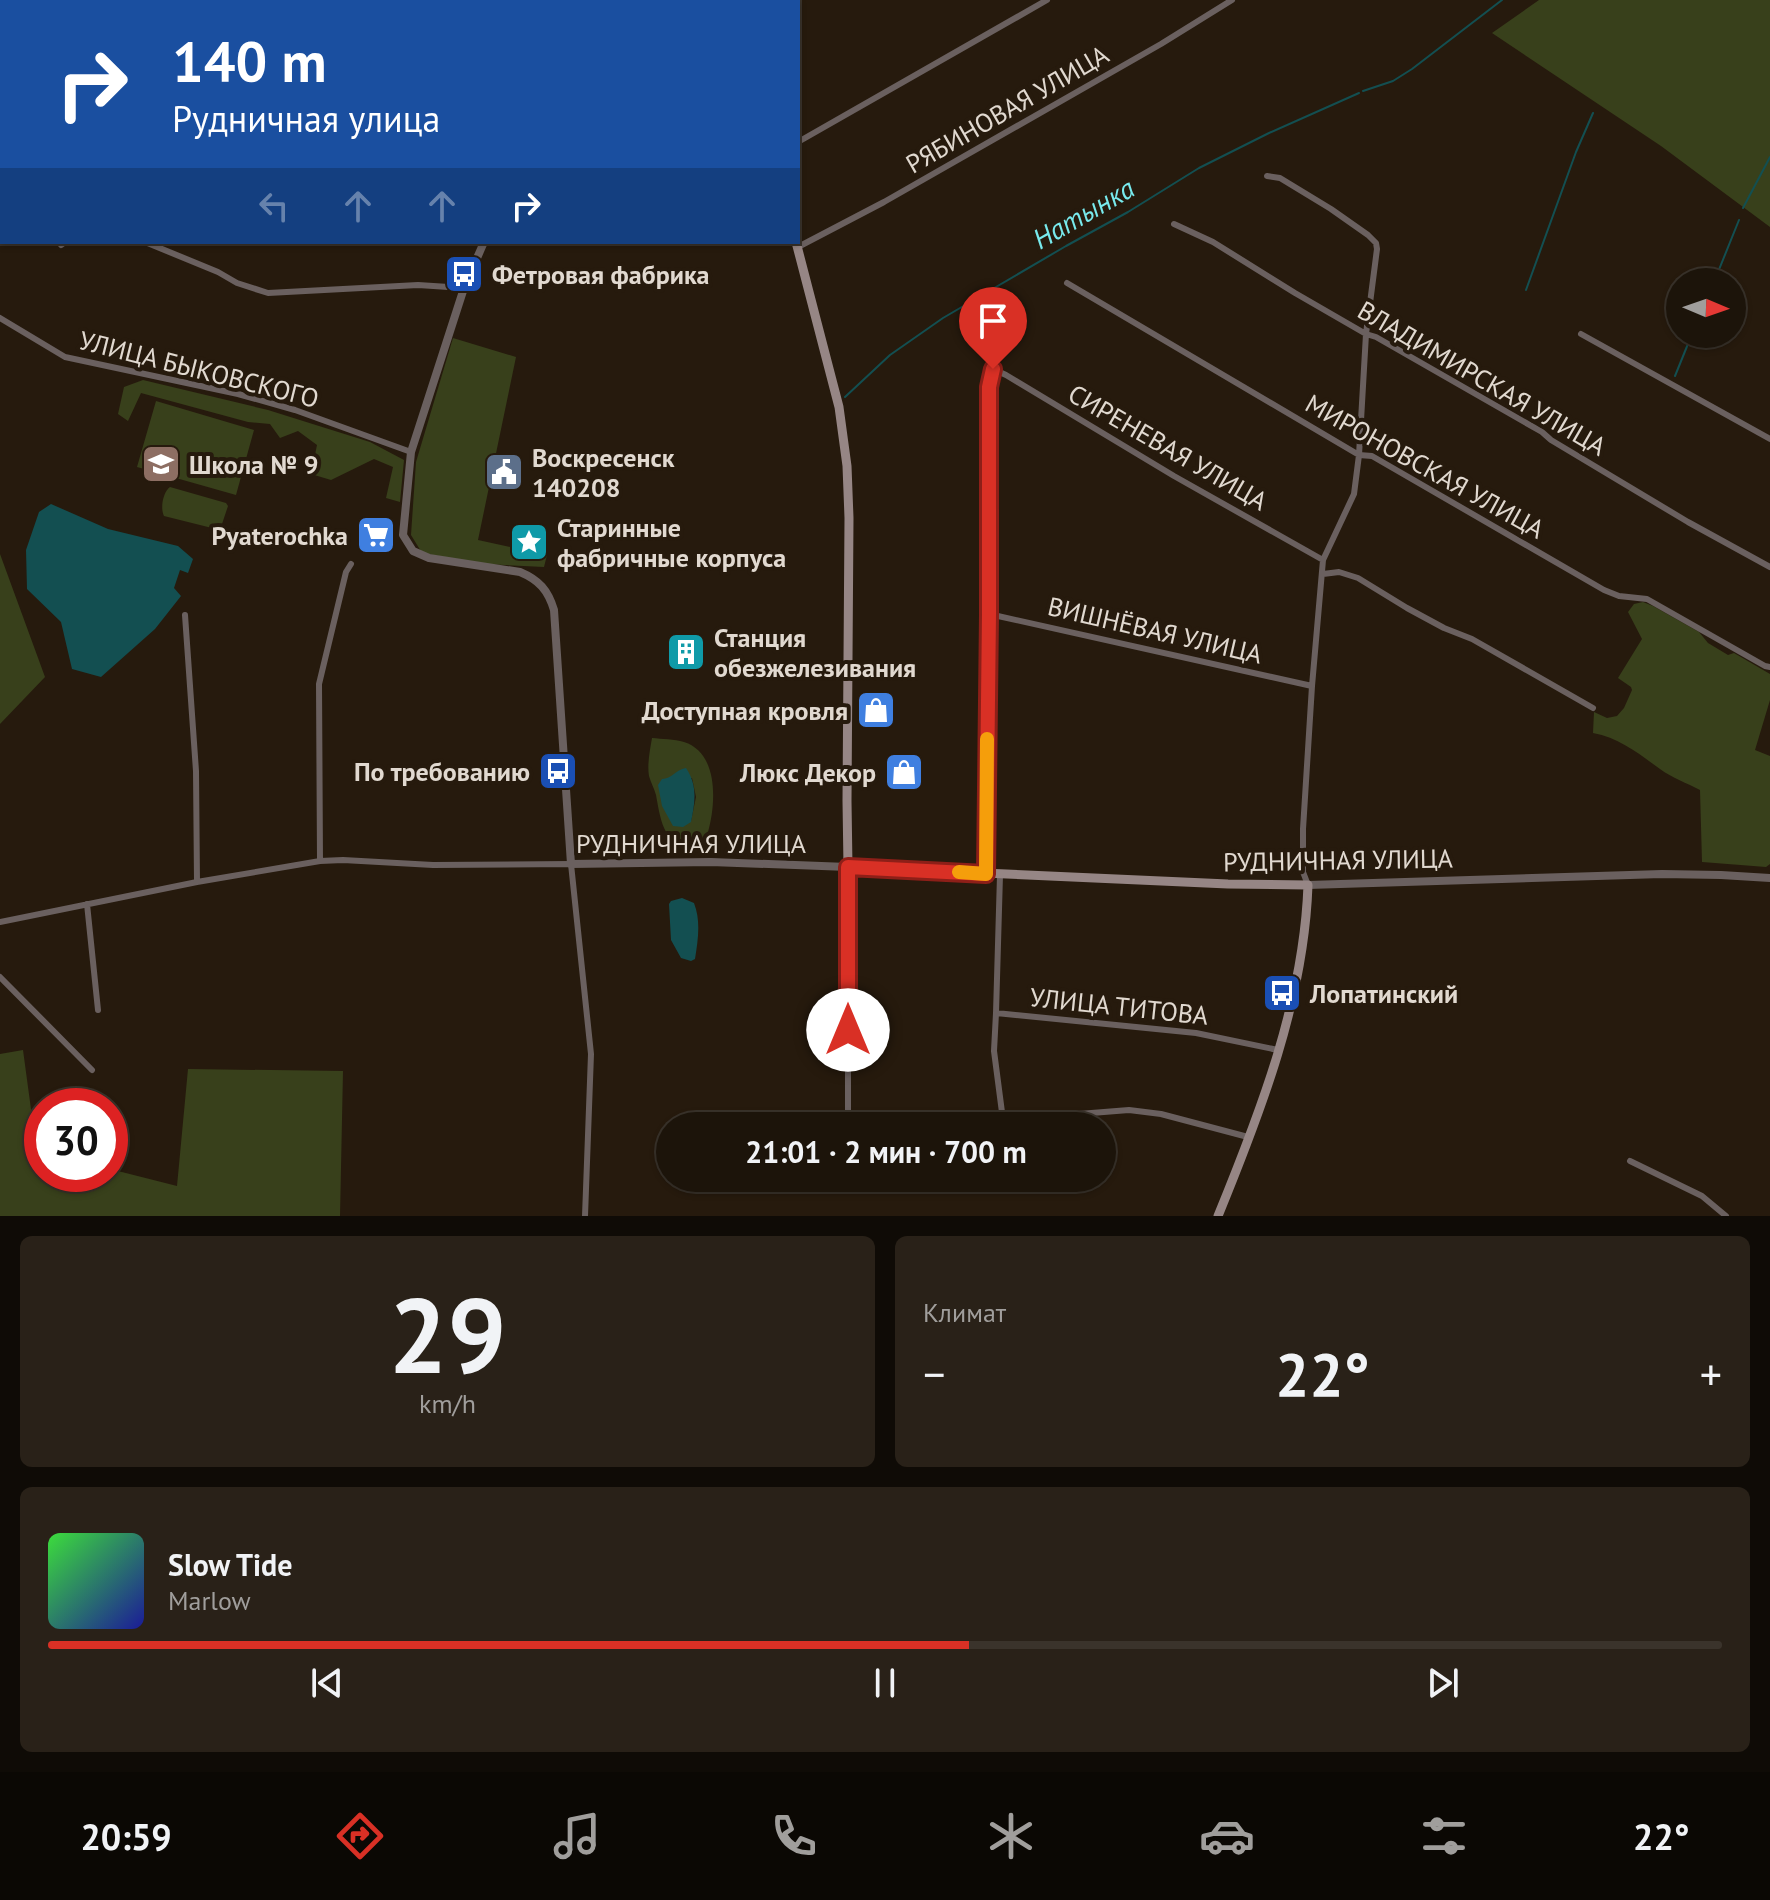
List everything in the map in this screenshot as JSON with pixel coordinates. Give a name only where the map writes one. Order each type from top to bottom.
[{"type":"main road","points":[[797,244],[831,373],[847,466],[848,867]]},
{"type":"main road","name":"РУДНИЧНАЯ УЛИЦА","points":[[848,867],[1308,885]]},
{"type":"main road","points":[[1218,1216],[1278,1050],[1305,932],[1308,885]]},
{"type":"street","points":[[800,141],[1047,0]]},
{"type":"street","points":[[1212,0],[1218,8]]},
{"type":"street","name":"РЯБИНОВАЯ УЛИЦА","points":[[800,243],[856,218],[1161,44],[1232,0]]},
{"type":"street","points":[[1267,176],[1280,178],[1368,235],[1376,243],[1377,257],[1366,334],[1354,494],[1323,560],[1303,829],[1303,872],[1308,885]]},
{"type":"street","name":"ВЛАДИМИРСКАЯ УЛИЦА","points":[[1174,224],[1213,242],[1295,293],[1542,432],[1688,522],[1770,567]]},
{"type":"street","points":[[150,244],[237,283],[268,293],[418,285],[464,288]]},
{"type":"street","points":[[483,244],[464,288],[411,452],[403,535],[413,551],[429,558],[520,572],[532,577],[550,596],[554,610],[571,864],[591,1054],[585,1216]]},
{"type":"street","name":"МИРОНОВСКАЯ УЛИЦА","points":[[1067,283],[1359,455],[1372,456],[1611,594],[1647,599],[1770,667]]},
{"type":"street","name":"УЛИЦА БЫКОВСКОГО","points":[[0,318],[65,357],[276,404],[411,452]]},
{"type":"street","points":[[1581,334],[1770,439]]},
{"type":"street","name":"СИРЕНЕВАЯ УЛИЦА","points":[[989,614],[989,387],[993,369],[1323,560]]},
{"type":"street","points":[[320,861],[319,684],[346,572],[351,564]]},
{"type":"street","points":[[1323,574],[1339,572],[1358,578],[1407,608],[1472,639],[1593,708]]},
{"type":"street","points":[[986,874],[989,614]]},
{"type":"street","name":"ВИШНЁВАЯ УЛИЦА","points":[[989,614],[1312,686]]},
{"type":"street","points":[[185,615],[196,771],[197,882]]},
{"type":"street","name":"РУДНИЧНАЯ УЛИЦА","points":[[0,922],[197,882],[320,861],[433,865],[711,862],[848,867]]},
{"type":"street","points":[[848,867],[848,1112]]},
{"type":"street","name":"РУДНИЧНАЯ УЛИЦА","points":[[1308,885],[1662,874],[1770,878]]},
{"type":"street","name":"УЛИЦА ТИТОВА","points":[[1000,875],[996,1013],[1196,1033],[1278,1050]]},
{"type":"street","points":[[87,904],[98,1010]]},
{"type":"street","points":[[0,977],[92,1070]]},
{"type":"street","points":[[996,1013],[994,1051],[1002,1112]]},
{"type":"street","points":[[1104,1112],[1129,1110],[1161,1114],[1248,1137]]},
{"type":"street","points":[[1630,1161],[1702,1196],[1726,1216]]},
{"type":"green space","points":[[1539,0],[1770,0],[1770,227],[1661,146],[1492,33]]},
{"type":"green space","points":[[453,338],[516,357],[478,540],[547,555],[544,567],[484,564],[422,553],[411,535],[416,462]]},
{"type":"green space","points":[[143,380],[268,410],[370,442],[404,460],[400,502],[386,498],[393,467],[374,459],[331,480],[311,474],[317,445],[298,431],[280,438],[270,424],[248,422],[141,393],[128,421],[118,414],[124,387]]},
{"type":"green space","points":[[156,401],[254,430],[236,495],[137,467]]},
{"type":"green space","points":[[170,487],[226,503],[228,506],[220,530],[164,516],[163,500]]},
{"type":"green space","points":[[0,554],[45,677],[0,724]]},
{"type":"green space","points":[[1643,602],[1699,632],[1708,643],[1728,655],[1734,653],[1770,674],[1770,700],[1755,750],[1770,756],[1770,864],[1766,867],[1702,862],[1700,790],[1669,775],[1621,743],[1593,733],[1594,712],[1607,718],[1617,716],[1632,690],[1618,678],[1642,639],[1628,612],[1634,604]]},
{"type":"green space","points":[[652,738],[684,742],[704,757],[709,768],[713,808],[708,832],[699,849],[678,844],[666,832],[649,776]],"holes":[[[692,778],[696,797],[691,821],[662,780]]]},
{"type":"green space","points":[[23,1050],[28,1088],[24,1088],[24,1192],[128,1192],[128,1174],[177,1186],[188,1069],[343,1071],[340,1216],[0,1216],[0,1054]]},
{"type":"water","points":[[51,504],[108,529],[178,546],[193,559],[188,573],[180,570],[174,588],[181,596],[155,629],[101,677],[72,669],[61,622],[27,589],[26,550],[39,512]]},
{"type":"water","points":[[686,768],[694,788],[691,822],[683,827],[673,826],[662,806],[658,785],[662,779]]},
{"type":"water","points":[[682,898],[694,903],[698,917],[695,959],[691,961],[681,958],[671,940],[669,904]]},
{"type":"waterway","name":"Натынка","points":[[1363,91],[1393,81],[1412,69],[1502,0]]},
{"type":"waterway","name":"Натынка","points":[[845,397],[890,355],[943,318],[1199,168],[1359,93]]},
{"type":"waterway","points":[[1526,290],[1593,113]]},
{"type":"waterway","points":[[1743,208],[1770,157]]},
{"type":"waterway","points":[[1720,268],[1739,220]]},
{"type":"waterway","points":[[1675,376],[1686,348]]},
{"type":"slow traffic","points":[[959,872],[986,874],[987,739]]},
{"type":"place","name":"Фетровая фабрика","points":[[464,274]]},
{"type":"place","name":"Школа № 9","points":[[161,464]]},
{"type":"place","name":"Воскресенск 140208","points":[[504,472]]},
{"type":"place","name":"Pyaterochka","points":[[376,535]]},
{"type":"place","name":"Старинные фабричные корпуса","points":[[529,542]]},
{"type":"place","name":"Станция обезжелезивания","points":[[686,652]]},
{"type":"place","name":"Доступная кровля","points":[[876,710]]},
{"type":"place","name":"По требованию","points":[[558,771]]},
{"type":"place","name":"Люкс Декор","points":[[904,772]]},
{"type":"place","name":"Лопатинский","points":[[1282,993]]},
{"type":"route","points":[[848,1030],[848,867],[986,874],[989,387],[993,369]]}]
